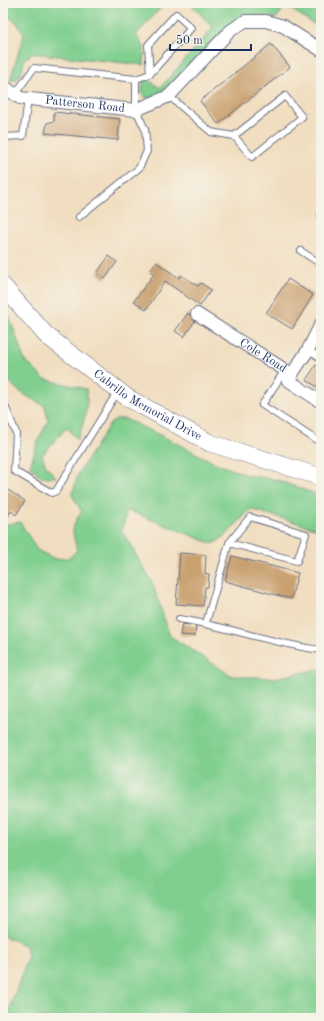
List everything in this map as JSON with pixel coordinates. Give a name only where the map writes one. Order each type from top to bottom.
[{"type":"main road","name":"Cabrillo Memorial Drive","points":[[3,286],[46,335],[118,390],[210,443],[321,476]]},
{"type":"street","name":"Patterson Road","points":[[3,86],[20,98],[136,110],[169,96],[230,31],[245,21],[266,21],[283,26],[321,50]]},
{"type":"street","name":"Cole Road","points":[[197,314],[286,375],[321,402]]},
{"type":"street","points":[[286,375],[308,350],[321,324]]},
{"type":"lane","points":[[15,94],[34,68],[136,79],[150,74],[192,28],[176,14],[148,45],[150,74]]},
{"type":"lane","points":[[79,217],[139,168],[147,151],[145,129],[136,110],[136,79]]},
{"type":"lane","points":[[169,96],[211,132],[234,136],[252,157],[302,117],[285,96],[234,136]]},
{"type":"lane","points":[[3,137],[23,136],[28,99]]},
{"type":"lane","points":[[300,251],[321,264]]},
{"type":"lane","points":[[308,350],[321,358]]},
{"type":"lane","points":[[286,375],[262,405],[321,443]]},
{"type":"lane","points":[[3,401],[16,433],[14,471],[52,493],[56,491],[118,390]]},
{"type":"lane","points":[[206,623],[229,543],[250,517],[306,534],[297,561],[229,543]]},
{"type":"lane","points":[[179,620],[206,623],[292,646],[321,650]]},
{"type":"green space","points":[[3,3],[165,3],[136,35],[144,47],[144,65],[30,53],[29,57],[25,57],[22,69],[17,79],[10,80],[24,35],[17,23],[9,17],[3,18]]},
{"type":"green space","points":[[190,3],[321,3],[321,29],[285,5],[277,18],[260,16],[220,34],[166,89],[152,98],[144,97],[142,92],[143,81],[149,80],[160,88],[213,28]]},
{"type":"green space","points":[[3,303],[6,307],[24,359],[44,379],[86,389],[87,402],[85,414],[77,440],[67,427],[42,455],[46,466],[56,477],[42,477],[30,466],[38,441],[48,421],[45,406],[20,392],[6,376],[3,368]]},
{"type":"green space","points":[[116,419],[125,419],[215,463],[247,475],[277,480],[321,496],[321,530],[251,509],[224,537],[213,544],[127,510],[122,531],[152,582],[170,636],[232,676],[274,678],[321,669],[321,1018],[22,1018],[8,1014],[28,956],[26,946],[3,936],[3,525],[20,522],[37,550],[55,559],[69,558],[77,550],[73,530],[75,522],[82,512],[72,495],[78,474],[109,425]]},
{"type":"building","points":[[271,44],[290,67],[218,124],[200,101]]},
{"type":"building","points":[[54,112],[120,119],[118,140],[45,133],[47,123],[54,121]]},
{"type":"building","points":[[109,256],[117,262],[105,279],[97,273]]},
{"type":"building","points":[[156,262],[179,278],[181,275],[198,286],[201,283],[211,290],[200,306],[165,281],[146,310],[134,301],[154,274],[150,271]]},
{"type":"building","points":[[288,279],[313,295],[292,329],[266,313]]},
{"type":"building","points":[[188,313],[195,321],[184,337],[175,331]]},
{"type":"building","points":[[316,365],[321,368],[321,389],[306,380]]},
{"type":"building","points":[[8,490],[25,501],[16,515],[11,511],[3,523],[3,498]]},
{"type":"building","points":[[180,553],[206,555],[205,573],[209,574],[208,587],[205,587],[203,606],[176,604]]},
{"type":"building","points":[[232,556],[298,573],[291,599],[225,581]]},
{"type":"building","points":[[182,624],[196,626],[195,636],[180,635]]}]
